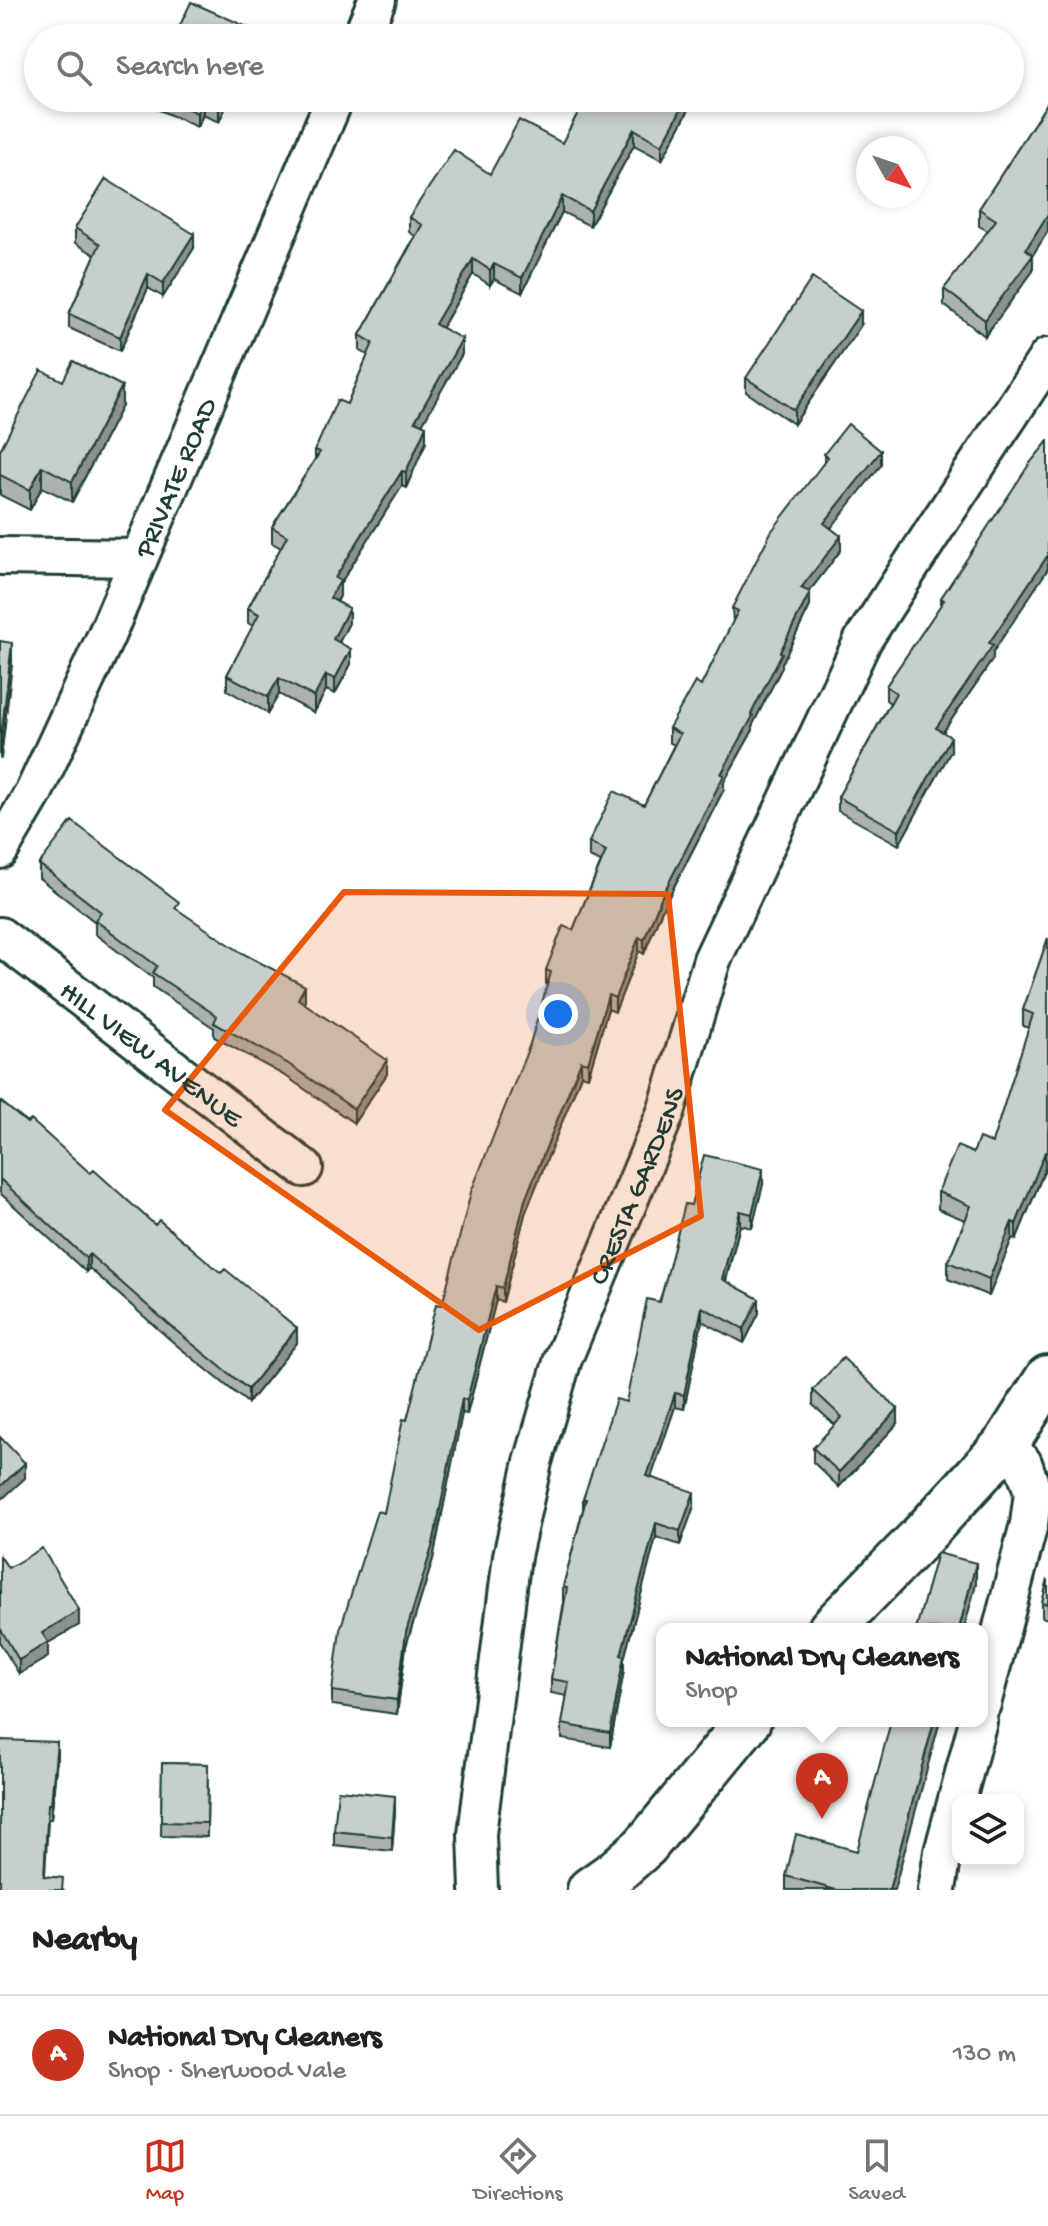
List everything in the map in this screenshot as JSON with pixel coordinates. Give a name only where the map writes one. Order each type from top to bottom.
[{"type":"street","points":[[367,24],[377,0]]},
{"type":"street","name":"PRIVATE ROAD","points":[[0,850],[34,792],[139,558],[329,112]]},
{"type":"street","name":"CRESTA GARDENS","points":[[479,1890],[477,1834],[512,1556],[533,1462],[563,1359],[666,1112],[712,960],[863,640],[1048,357]]},
{"type":"street","points":[[0,556],[139,558]]},
{"type":"street","name":"HILL VIEW AVENUE","points":[[0,936],[304,1168]]},
{"type":"street","points":[[837,1623],[1006,1444],[1048,1378]]},
{"type":"street","points":[[988,1681],[1029,1524],[1033,1492],[1023,1463],[1006,1444]]},
{"type":"street","points":[[590,1890],[645,1846],[743,1727]]},
{"type":"street","points":[[937,1890],[943,1852],[976,1727]]},
{"type":"highlighted area","points":[[344,892],[668,894],[701,1216],[479,1330],[165,1110]]},
{"type":"building","points":[[191,2],[240,24],[181,24]]},
{"type":"building","points":[[1048,102],[1048,214],[1026,249],[1033,255],[985,320],[944,289],[996,220],[979,209]]},
{"type":"building","points":[[579,112],[680,112],[662,145],[634,129],[590,211],[562,196],[522,278],[494,264],[490,270],[473,259],[435,324],[462,339],[415,421],[426,426],[406,472],[402,471],[335,578],[340,581],[330,598],[349,608],[333,639],[351,649],[335,679],[326,675],[314,697],[279,678],[268,697],[227,675],[259,614],[248,608],[287,536],[272,527],[320,452],[315,450],[337,400],[347,404],[373,343],[360,335],[422,225],[409,217],[454,150],[490,174],[519,120],[562,143]]},
{"type":"building","points":[[106,179],[194,234],[163,283],[148,274],[120,337],[69,314],[100,244],[75,228]]},
{"type":"building","points":[[812,278],[861,311],[794,410],[746,378]]},
{"type":"building","points":[[73,361],[122,386],[72,482],[42,466],[30,490],[0,475],[0,450],[41,370],[63,381]]},
{"type":"building","points":[[848,424],[881,451],[824,523],[841,536],[801,588],[810,592],[751,714],[753,716],[661,898],[644,940],[639,937],[615,998],[608,995],[588,1063],[581,1061],[525,1200],[503,1288],[496,1286],[467,1400],[462,1399],[433,1544],[406,1632],[397,1700],[332,1691],[340,1630],[377,1511],[384,1513],[403,1419],[407,1420],[436,1304],[442,1305],[471,1192],[530,1044],[551,972],[546,970],[563,926],[573,930],[606,851],[589,842],[614,791],[644,805],[680,734],[669,728],[695,682],[701,686],[738,611],[732,608],[771,532],[828,457],[824,454]]},
{"type":"building","points":[[1048,441],[1048,555],[989,643],[993,645],[936,728],[951,737],[899,831],[838,797],[896,693],[886,686],[1030,463]]},
{"type":"building","points":[[0,641],[12,643],[1,738],[0,737]]},
{"type":"building","points":[[72,821],[179,902],[175,908],[242,953],[305,986],[298,999],[387,1060],[354,1109],[287,1063],[214,1023],[217,1016],[153,973],[157,966],[95,920],[101,912],[39,864]]},
{"type":"building","points":[[1048,938],[1048,1153],[1045,1152],[1016,1224],[1012,1222],[989,1279],[948,1262],[971,1206],[938,1192],[957,1146],[973,1153],[979,1138],[992,1143],[1033,1014],[1023,1010]]},
{"type":"building","points":[[0,1101],[27,1123],[31,1120],[90,1173],[94,1170],[155,1225],[159,1220],[221,1273],[225,1269],[297,1328],[248,1389],[89,1254],[86,1258],[0,1179]]},
{"type":"building","points":[[704,1155],[763,1169],[752,1214],[740,1211],[722,1279],[759,1299],[744,1329],[702,1307],[684,1395],[675,1393],[647,1476],[694,1492],[680,1531],[656,1523],[621,1655],[624,1656],[610,1733],[562,1724],[569,1682],[551,1679],[567,1588],[563,1587],[586,1499],[583,1499],[616,1399],[626,1402],[647,1299],[660,1302],[685,1204],[691,1205]]},
{"type":"building","points":[[843,1358],[898,1409],[839,1472],[813,1448],[842,1417],[813,1390]]},
{"type":"building","points":[[0,1437],[25,1463],[0,1487]]},
{"type":"building","points":[[42,1548],[79,1610],[42,1633],[48,1642],[19,1660],[0,1628],[0,1556],[8,1568]]},
{"type":"building","points":[[937,1553],[976,1563],[961,1623],[918,1623]]},
{"type":"building","points":[[1048,1579],[1048,1604],[1042,1603]]},
{"type":"building","points":[[889,1727],[932,1727],[889,1890],[836,1890],[786,1876],[796,1834],[857,1851]]},
{"type":"building","points":[[0,1740],[57,1742],[51,1804],[48,1804],[44,1876],[63,1878],[62,1890],[0,1890]]},
{"type":"building","points":[[162,1763],[208,1764],[207,1823],[161,1822]]},
{"type":"building","points":[[338,1790],[395,1796],[392,1837],[334,1831]]},
{"type":"place","name":"National Dry Cleaners","points":[[822,1819]]}]
